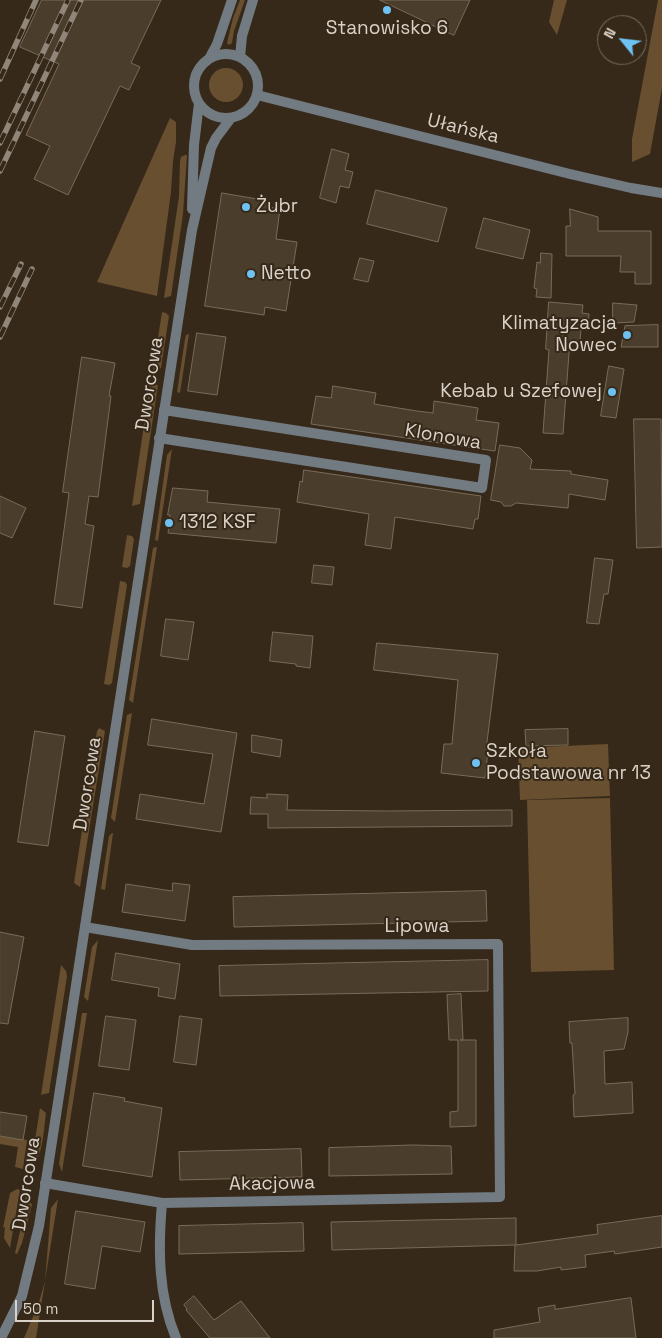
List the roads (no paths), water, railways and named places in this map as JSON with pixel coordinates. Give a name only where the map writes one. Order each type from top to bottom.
[{"type":"street","points":[[209,59],[217,44],[232,0]]},
{"type":"street","points":[[240,57],[242,36],[253,0]]},
{"type":"street","points":[[229,54],[240,57],[256,73],[258,80],[257,95],[245,113],[231,118],[212,115],[204,110],[195,94],[196,76],[201,66],[209,59],[229,54]]},
{"type":"street","name":"Ułańska","points":[[257,95],[570,174],[662,193]]},
{"type":"street","name":"Dworcowa","points":[[192,230],[194,145],[199,103]]},
{"type":"street","name":"Dworcowa","points":[[1,1338],[22,1296],[39,1226],[192,230],[211,148],[231,118]]},
{"type":"street","name":"Klonowa","points":[[159,438],[482,488],[486,460],[164,410]]},
{"type":"street","name":"Lipowa","points":[[84,927],[192,945],[498,944],[500,1197]]},
{"type":"street","name":"Akacjowa","points":[[45,1184],[162,1203],[500,1197]]},
{"type":"street","points":[[162,1203],[158,1244],[162,1290],[176,1338]]},
{"type":"railway","points":[[0,79],[36,0]]},
{"type":"railway","points":[[0,143],[68,0]]},
{"type":"railway","points":[[0,171],[81,0]]},
{"type":"railway","points":[[0,307],[21,264]]},
{"type":"railway","points":[[0,337],[32,269]]},
{"type":"place","name":"Stanowisko 6","points":[[387,10]]},
{"type":"place","name":"Żubr","points":[[246,207]]},
{"type":"place","name":"Netto","points":[[251,274]]},
{"type":"place","name":"Klimatyzacja Nowec","points":[[627,335]]},
{"type":"place","name":"Kebab u Szefowej","points":[[612,392]]},
{"type":"place","name":"1312 KSF","points":[[169,523]]},
{"type":"place","name":"Szkoła Podstawowa nr 13","points":[[476,763]]}]
